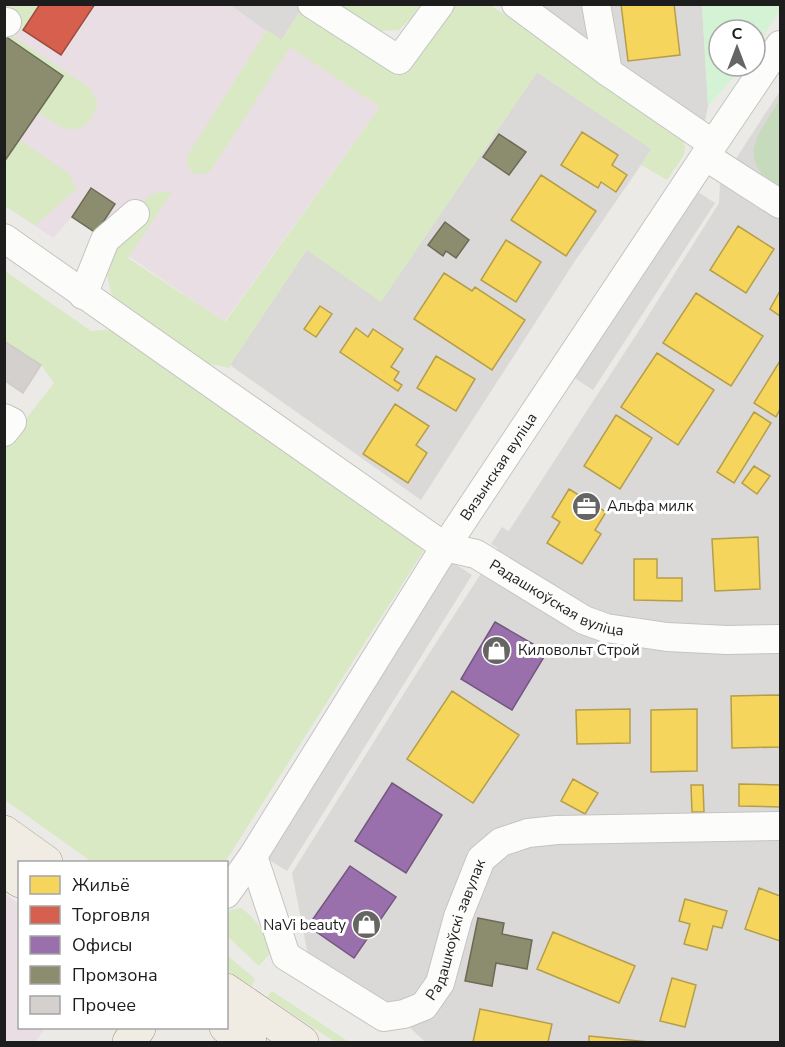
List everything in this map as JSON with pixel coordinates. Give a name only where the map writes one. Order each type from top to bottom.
[{"type":"main road","points":[[4,832],[45,861]]},
{"type":"main road","points":[[4,870],[18,880]]},
{"type":"main road","points":[[228,991],[302,1042]]},
{"type":"main road","points":[[228,1028],[250,1042]]},
{"type":"main road","points":[[129,1042],[138,1029]]},
{"type":"street","points":[[312,4],[399,60],[440,4]]},
{"type":"street","points":[[516,4],[780,204]]},
{"type":"street","points":[[596,4],[608,72]]},
{"type":"street","name":"Вязынская вуліца","points":[[228,891],[253,856],[444,547],[780,45]]},
{"type":"street","points":[[82,295],[105,240],[135,214]]},
{"type":"street","points":[[4,238],[82,295],[205,378],[444,547]]},
{"type":"street","points":[[4,418],[12,422],[4,432]]},
{"type":"street","name":"Радашкоўская вуліца","points":[[444,547],[476,554],[584,620],[606,628],[668,637],[727,640],[780,639]]},
{"type":"street","name":"Радашкоўскі завулак","points":[[253,856],[286,956],[384,1017],[404,1014],[424,1006],[440,982],[458,917],[481,859],[501,842],[528,833],[557,830],[780,826]]},
{"type":"shaded area","points":[[40,5],[230,5],[380,107],[224,322],[72,217],[53,238],[5,206],[5,41]]},
{"type":"shaded area","points":[[230,5],[317,5],[300,11],[281,41]]},
{"type":"shaded area","points":[[522,5],[702,5],[708,106],[702,136]]},
{"type":"shaded area","points":[[537,72],[652,149],[573,264],[421,500],[230,365],[307,249],[381,301]]},
{"type":"shaded area","points":[[780,91],[780,1042],[425,1042],[380,999],[308,955],[292,873],[423,663],[719,203],[720,183]]},
{"type":"shaded area","points":[[695,190],[715,203],[593,390],[573,377]]},
{"type":"shaded area","points":[[502,527],[608,595],[596,612],[491,544]]},
{"type":"shaded area","points":[[452,562],[472,575],[287,871],[266,858]]},
{"type":"shaded area","points":[[490,572],[590,637],[581,649],[482,584]]},
{"type":"shaded area","points":[[4,893],[18,903],[18,1029],[44,1029],[36,1042],[5,1042]]},
{"type":"green space","points":[[5,5],[40,5],[23,30],[5,21]]},
{"type":"green space","points":[[335,5],[420,5],[399,30],[380,31]]},
{"type":"green space","points":[[449,5],[490,5],[645,106],[683,138],[684,155],[667,180],[641,165],[651,149],[537,72],[381,302],[307,250],[230,368],[201,362],[120,312],[111,293],[106,270],[113,245],[148,196],[160,192],[172,192],[128,258],[225,322],[380,107],[290,47],[212,169],[206,174],[192,173],[186,162],[189,153],[267,30],[282,40],[300,11],[402,75]]},
{"type":"green space","points":[[702,5],[780,5],[780,10],[767,30],[767,18],[707,18],[707,78],[733,78],[708,106]]},
{"type":"green space","points":[[11,35],[91,89],[98,104],[91,119],[80,129],[65,129],[38,113],[63,76],[5,36]]},
{"type":"green space","points":[[780,99],[780,188],[757,167],[754,146],[758,135]]},
{"type":"green space","points":[[20,140],[68,173],[77,189],[35,225],[5,206],[5,162]]},
{"type":"green space","points":[[5,271],[91,331],[115,329],[424,550],[226,861],[91,861],[5,800],[4,447],[54,383],[41,365],[5,341]]},
{"type":"green space","points":[[241,908],[260,927],[271,952],[259,966],[228,937],[230,910]]},
{"type":"green space","points":[[228,956],[255,979],[251,988],[228,971]]},
{"type":"green space","points":[[272,991],[349,1042],[335,1042],[267,997]]},
{"type":"building: Жильё","points":[[621,4],[674,4],[680,55],[628,61]]},
{"type":"building: Жильё","points":[[582,132],[618,155],[612,165],[627,175],[616,192],[601,182],[598,188],[561,165]]},
{"type":"building: Жильё","points":[[541,175],[596,211],[566,256],[511,220]]},
{"type":"building: Жильё","points":[[738,226],[774,249],[746,293],[710,270]]},
{"type":"building: Жильё","points":[[506,240],[541,262],[516,302],[481,280]]},
{"type":"building: Жильё","points":[[444,273],[472,291],[475,287],[525,320],[492,370],[414,319]]},
{"type":"building: Жильё","points":[[780,291],[780,316],[770,309]]},
{"type":"building: Жильё","points":[[696,293],[763,336],[731,386],[663,343]]},
{"type":"building: Жильё","points":[[320,306],[332,314],[316,337],[304,329]]},
{"type":"building: Жильё","points":[[356,328],[368,337],[373,329],[403,349],[391,367],[399,372],[394,380],[402,385],[398,391],[340,352]]},
{"type":"building: Жильё","points":[[657,353],[714,390],[678,445],[621,407]]},
{"type":"building: Жильё","points":[[436,356],[475,379],[456,411],[417,388]]},
{"type":"building: Жильё","points":[[780,361],[780,409],[776,417],[754,403]]},
{"type":"building: Жильё","points":[[395,404],[429,426],[416,445],[427,453],[408,483],[363,454]]},
{"type":"building: Жильё","points":[[754,412],[771,423],[734,483],[717,472]]},
{"type":"building: Жильё","points":[[616,415],[652,438],[620,489],[584,466]]},
{"type":"building: Жильё","points":[[754,466],[770,476],[757,494],[742,483]]},
{"type":"building: Жильё","points":[[569,489],[606,512],[595,530],[601,534],[582,564],[547,543],[560,522],[552,517]]},
{"type":"building: Жильё","points":[[758,537],[760,589],[715,591],[712,539]]},
{"type":"building: Жильё","points":[[634,559],[657,559],[657,578],[682,578],[682,601],[634,600]]},
{"type":"building: Жильё","points":[[452,691],[519,735],[473,803],[407,759]]},
{"type":"building: Жильё","points":[[780,695],[780,747],[732,748],[731,696]]},
{"type":"building: Жильё","points":[[630,709],[630,743],[577,744],[576,710]]},
{"type":"building: Жильё","points":[[697,709],[697,771],[651,772],[651,710]]},
{"type":"building: Жильё","points":[[573,779],[598,793],[585,814],[561,801]]},
{"type":"building: Жильё","points":[[739,784],[780,785],[780,807],[739,806]]},
{"type":"building: Жильё","points":[[691,785],[703,785],[704,812],[692,812]]},
{"type":"building: Жильё","points":[[759,888],[780,896],[780,941],[745,929]]},
{"type":"building: Жильё","points":[[685,899],[727,911],[722,928],[713,926],[707,950],[684,944],[690,924],[679,921]]},
{"type":"building: Жильё","points":[[553,932],[635,966],[619,1003],[537,969]]},
{"type":"building: Жильё","points":[[672,978],[696,985],[685,1027],[660,1021]]},
{"type":"building: Жильё","points":[[480,1009],[552,1024],[548,1042],[473,1042]]},
{"type":"building: Жильё","points":[[589,1036],[649,1042],[589,1042]]},
{"type":"building: Торговля","points":[[40,4],[95,4],[61,55],[23,30]]},
{"type":"building: Офисы","points":[[495,622],[547,652],[512,710],[461,679]]},
{"type":"building: Офисы","points":[[392,783],[442,815],[406,873],[355,841]]},
{"type":"building: Офисы","points":[[350,866],[396,897],[354,958],[308,926]]},
{"type":"building: Промзона","points":[[5,36],[63,76],[4,162],[4,38]]},
{"type":"building: Промзона","points":[[499,134],[526,152],[509,175],[483,157]]},
{"type":"building: Промзона","points":[[91,188],[115,204],[96,233],[72,217]]},
{"type":"building: Промзона","points":[[445,222],[469,240],[456,258],[446,251],[443,256],[428,245]]},
{"type":"building: Промзона","points":[[478,918],[504,923],[502,934],[532,940],[527,969],[496,963],[492,986],[465,981]]},
{"type":"building: Прочее","points":[[4,341],[41,365],[23,393],[4,380]]},
{"type":"place","name":"Альфа милк","points":[[586,506]]},
{"type":"place","name":"Киловольт Строй","points":[[497,650]]},
{"type":"place","name":"NaVi beauty","points":[[367,925]]}]
